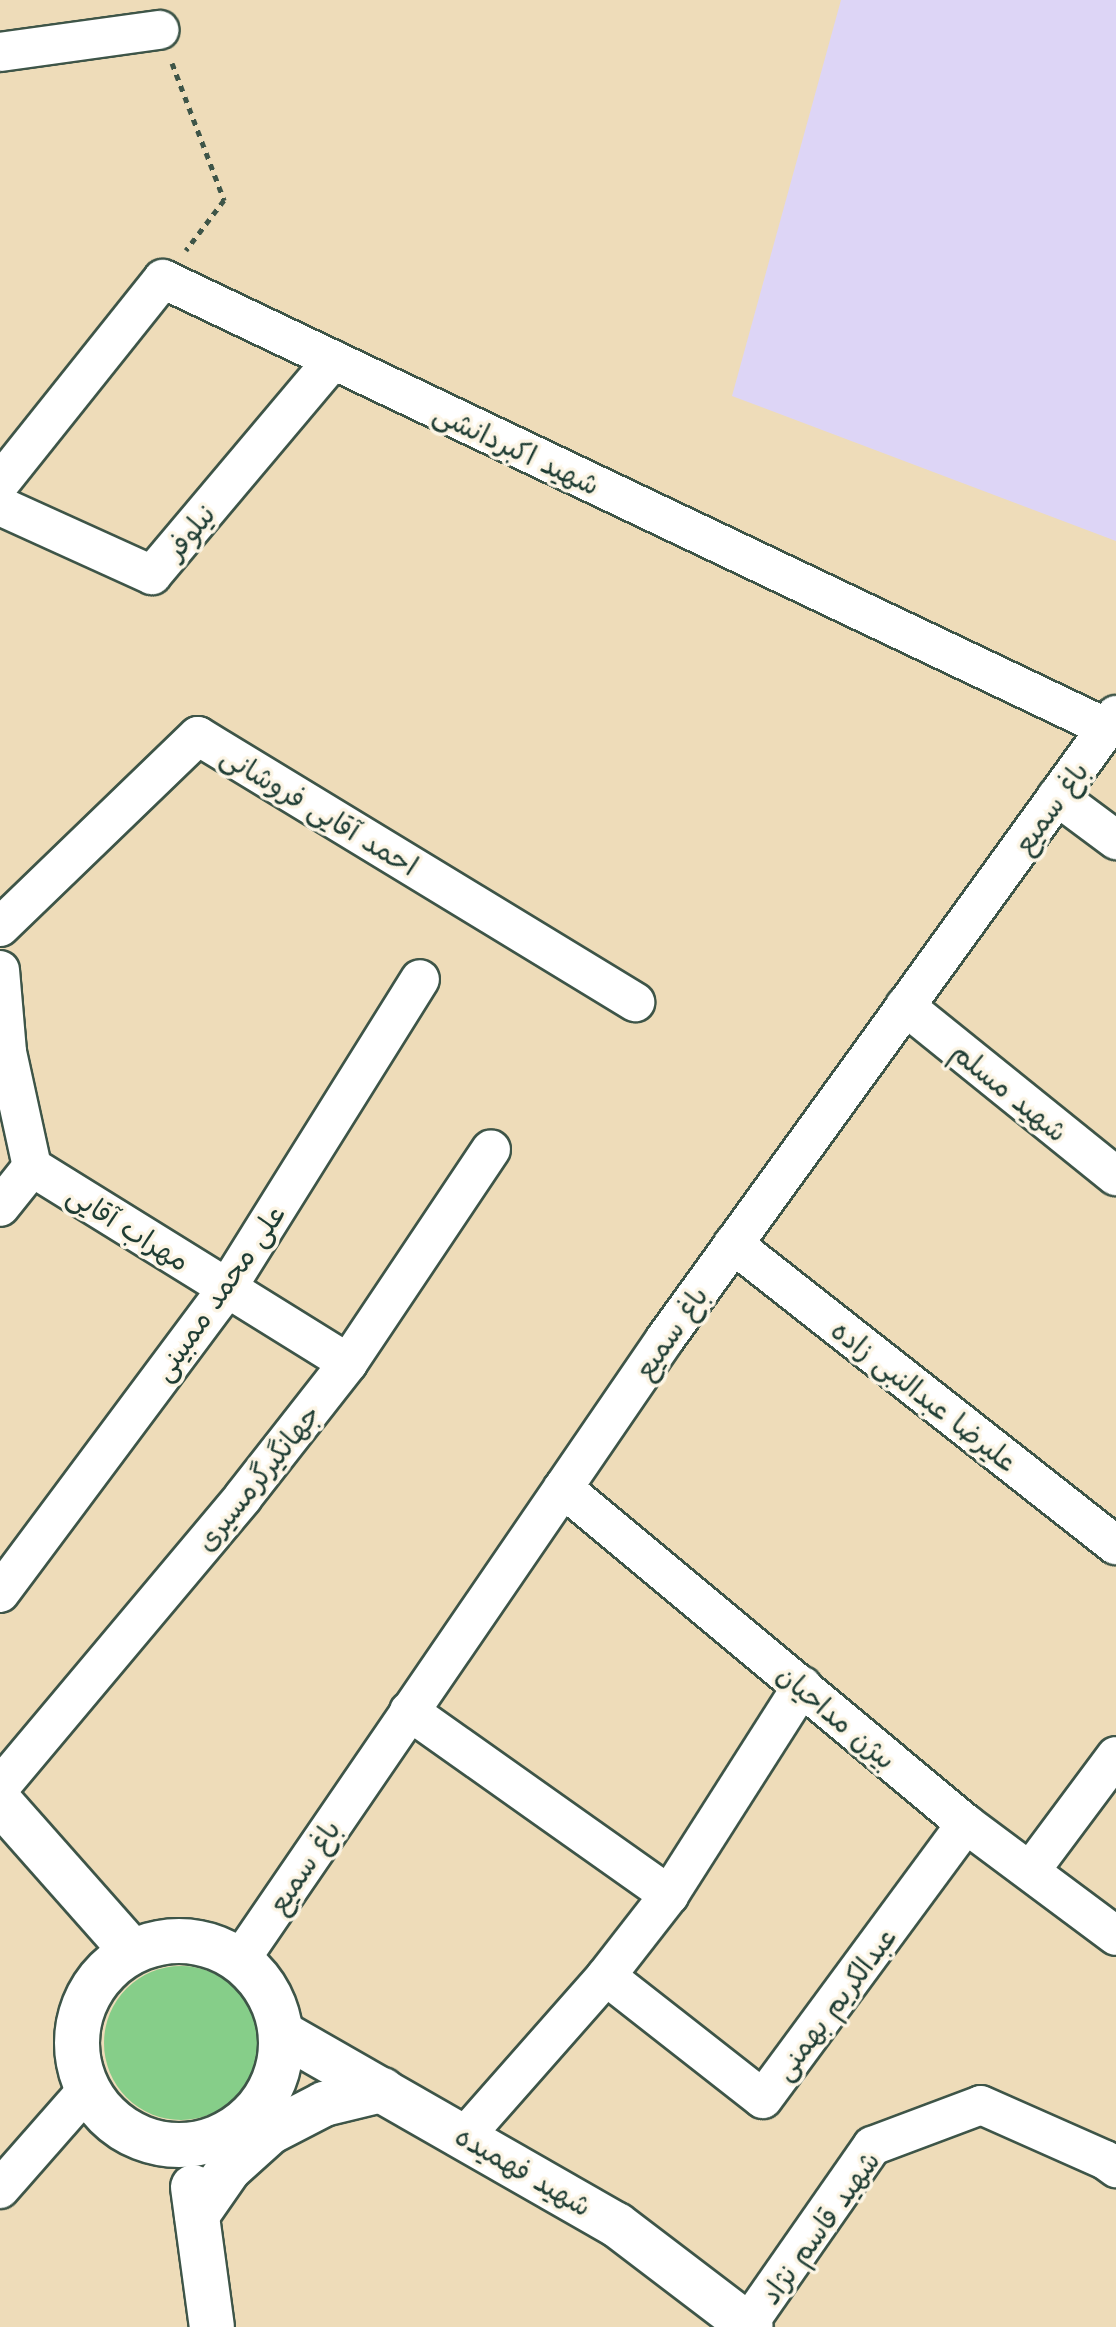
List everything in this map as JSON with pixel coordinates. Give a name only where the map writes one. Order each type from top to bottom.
[{"type":"main road","points":[[0,1802],[132,1951]]},
{"type":"main road","points":[[171,1940],[211,1944],[240,1960],[272,1996],[283,2034],[278,2074],[258,2109],[227,2135],[188,2145],[147,2141],[112,2121],[87,2090],[76,2051],[81,2011],[100,1976],[132,1951],[171,1940]]},
{"type":"main road","name":"شهید فهمیده","points":[[283,2034],[617,2225],[750,2326]]},
{"type":"main road","points":[[197,2215],[229,2169],[270,2132],[324,2104],[382,2090]]},
{"type":"main road","points":[[188,2145],[212,2327]]},
{"type":"street","points":[[0,52],[159,30]]},
{"type":"street","points":[[0,483],[163,279]]},
{"type":"street","name":"شهید اکبردانشی","points":[[163,279],[1111,722]]},
{"type":"street","name":"نیلوفر","points":[[0,506],[152,575],[333,360]]},
{"type":"street","name":"باغ سمیع","points":[[240,1960],[733,1244],[1111,722]]},
{"type":"street","name":"احمد آقایی فروشانی","points":[[0,927],[198,736],[635,1002]]},
{"type":"street","points":[[1057,796],[1116,840]]},
{"type":"street","points":[[0,970],[4,1049],[32,1167],[0,1207]]},
{"type":"street","name":"علی محمد ممبینی","points":[[0,1593],[227,1288],[420,979]]},
{"type":"street","name":"شهید مسلم","points":[[905,1006],[1116,1176]]},
{"type":"street","name":"جهانگیرگرمسیری","points":[[0,1787],[243,1497],[348,1363],[491,1149]]},
{"type":"street","name":"مهراب آقایی","points":[[32,1167],[348,1363]]},
{"type":"street","name":"علیرضا عبدالنبی زاده","points":[[733,1244],[1116,1545]]},
{"type":"street","name":"بیژن مداحیان","points":[[563,1488],[966,1824],[1116,1936]]},
{"type":"street","points":[[465,2136],[606,1976],[669,1895],[802,1686]]},
{"type":"street","points":[[409,1711],[669,1895]]},
{"type":"street","points":[[1031,1870],[1116,1756]]},
{"type":"street","name":"عبدالکریم بهمنی","points":[[606,1976],[763,2099],[966,1824]]},
{"type":"street","points":[[0,2189],[87,2090]]},
{"type":"street","name":"شهید قاسم نژاد","points":[[750,2326],[872,2146],[981,2105],[1105,2160],[1116,2168]]},
{"type":"path","points":[[159,30],[224,200],[163,279]]},
{"type":"shaded area","points":[[841,0],[1116,0],[1116,541],[732,396]]},
{"type":"green space","points":[[181,1966],[210,1972],[235,1989],[252,2014],[258,2043],[252,2072],[235,2097],[210,2114],[181,2120],[152,2114],[127,2097],[110,2072],[104,2043],[110,2014],[127,1989],[152,1972]]}]
